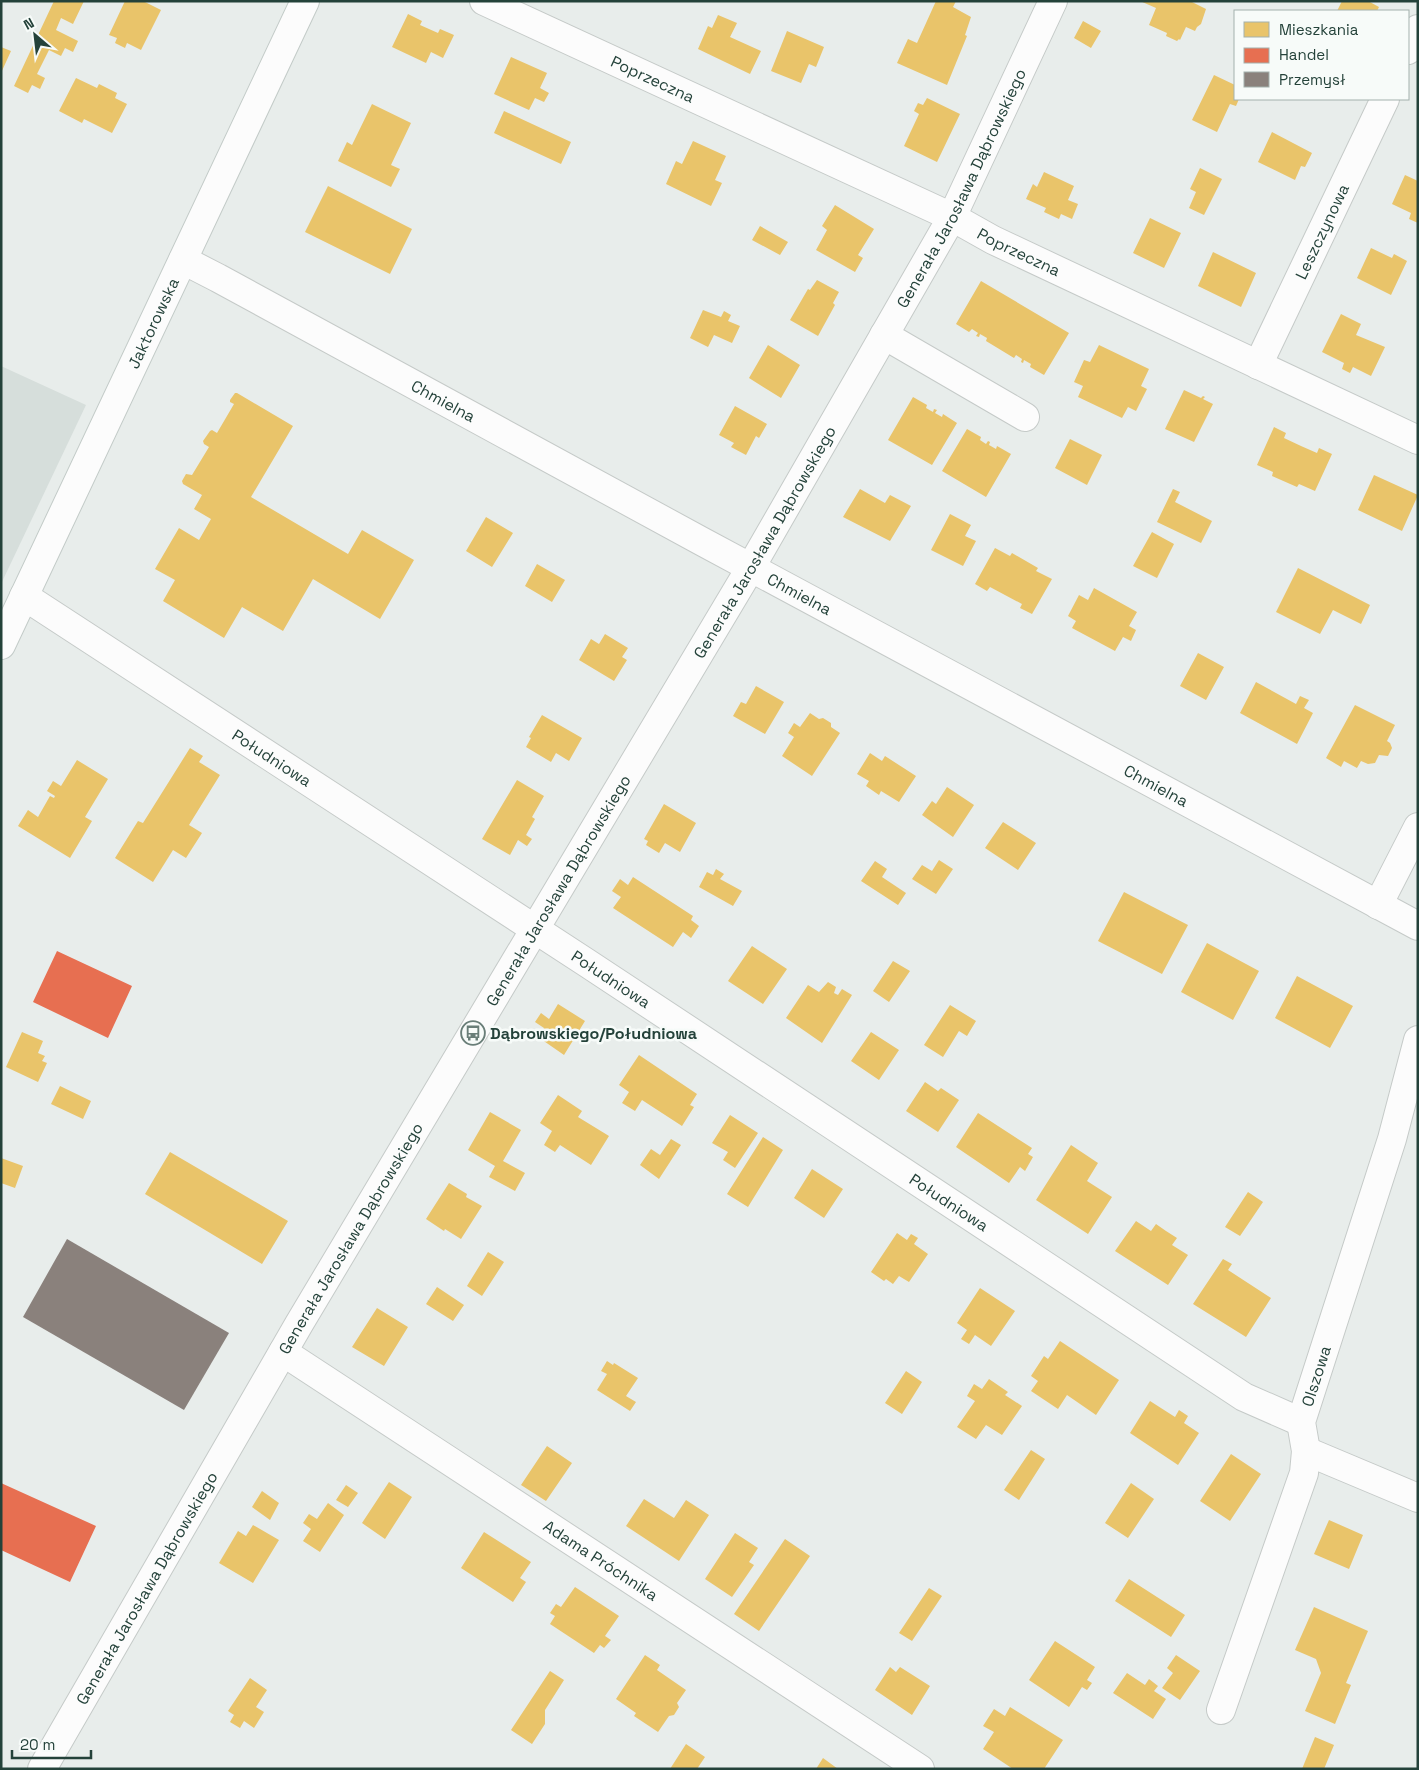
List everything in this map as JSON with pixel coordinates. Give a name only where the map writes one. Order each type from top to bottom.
[{"type":"street","name":"Jaktorowska","points":[[1,645],[305,1]]},
{"type":"street","name":"Poprzeczna","points":[[484,1],[952,217],[993,240],[1418,440]]},
{"type":"street","name":"Generała Jarosława Dąbrowskiego","points":[[42,1769],[283,1352],[751,567],[952,217],[1053,1]]},
{"type":"street","points":[[1409,48],[1418,29]]},
{"type":"street","name":"Leszczynowa","points":[[1258,365],[1385,100]]},
{"type":"street","name":"Chmielna","points":[[183,260],[1418,926]]},
{"type":"street","points":[[884,335],[1025,416]]},
{"type":"street","name":"Południowa","points":[[24,596],[1244,1396],[1301,1422]]},
{"type":"street","points":[[1378,905],[1418,827]]},
{"type":"street","name":"Olszowa","points":[[1221,1710],[1304,1473],[1306,1451],[1301,1422],[1392,1139],[1418,1040]]},
{"type":"street","name":"Adama Próchnika","points":[[283,1352],[920,1769]]},
{"type":"street","points":[[1306,1451],[1418,1498]]},
{"type":"shaded area","points":[[1,366],[86,405],[1,584]]},
{"type":"building: Mieszkania","points":[[54,1],[84,1],[73,24],[61,18],[56,30],[78,41],[73,52],[65,48],[61,56],[49,50],[37,74],[45,78],[40,89],[32,85],[28,93],[14,86]]},
{"type":"building: Mieszkania","points":[[125,1],[143,1],[161,10],[141,50],[127,43],[125,48],[115,43],[117,38],[109,35]]},
{"type":"building: Mieszkania","points":[[936,1],[956,1],[953,7],[971,17],[965,35],[967,36],[947,85],[897,63],[908,39],[917,43]]},
{"type":"building: Mieszkania","points":[[1140,1],[1190,1],[1206,9],[1201,24],[1195,31],[1186,27],[1180,40],[1177,41],[1166,36],[1167,33],[1149,25],[1156,8]]},
{"type":"building: Mieszkania","points":[[1342,1],[1368,1],[1379,7],[1378,10],[1338,10]]},
{"type":"building: Mieszkania","points":[[408,14],[422,21],[420,25],[438,33],[440,29],[454,35],[443,58],[431,52],[426,63],[392,47]]},
{"type":"building: Mieszkania","points":[[718,15],[737,23],[730,37],[761,51],[750,74],[698,49],[708,26],[712,28]]},
{"type":"building: Mieszkania","points":[[1083,21],[1101,31],[1091,48],[1074,38]]},
{"type":"building: Mieszkania","points":[[787,31],[824,47],[816,67],[809,64],[801,83],[771,71]]},
{"type":"building: Mieszkania","points":[[1,47],[11,51],[1,73]]},
{"type":"building: Mieszkania","points":[[511,57],[547,73],[540,88],[549,93],[544,102],[535,98],[529,110],[494,94]]},
{"type":"building: Mieszkania","points":[[1214,75],[1234,85],[1234,100],[1239,100],[1236,106],[1230,104],[1217,132],[1192,120]]},
{"type":"building: Mieszkania","points":[[76,78],[97,88],[99,84],[117,93],[115,98],[127,104],[112,133],[84,119],[82,123],[59,111]]},
{"type":"building: Mieszkania","points":[[927,98],[960,114],[937,162],[904,146],[919,114],[914,111],[918,103],[923,105]]},
{"type":"building: Mieszkania","points":[[372,104],[411,123],[391,165],[400,169],[391,187],[338,161],[347,142],[352,145]]},
{"type":"building: Mieszkania","points":[[504,111],[571,142],[561,164],[494,133]]},
{"type":"building: Mieszkania","points":[[1272,132],[1312,153],[1305,167],[1301,166],[1295,180],[1258,162]]},
{"type":"building: Mieszkania","points":[[693,141],[726,156],[715,180],[722,183],[711,206],[666,184],[676,161],[682,164]]},
{"type":"building: Mieszkania","points":[[1200,168],[1222,179],[1204,215],[1189,208],[1196,192],[1190,189]]},
{"type":"building: Mieszkania","points":[[1044,172],[1074,186],[1068,200],[1078,204],[1072,219],[1061,214],[1059,219],[1044,212],[1046,208],[1026,199],[1033,184],[1037,187]]},
{"type":"building: Mieszkania","points":[[1405,175],[1418,181],[1418,223],[1409,219],[1411,213],[1392,204]]},
{"type":"building: Mieszkania","points":[[328,186],[412,229],[390,274],[305,232]]},
{"type":"building: Mieszkania","points":[[835,205],[874,229],[858,255],[863,258],[855,272],[816,250],[827,230],[822,226]]},
{"type":"building: Mieszkania","points":[[1150,218],[1181,233],[1164,268],[1133,253]]},
{"type":"building: Mieszkania","points":[[760,226],[788,242],[780,255],[752,240]]},
{"type":"building: Mieszkania","points":[[1371,248],[1392,258],[1394,254],[1407,261],[1391,295],[1357,278]]},
{"type":"building: Mieszkania","points":[[1213,252],[1256,273],[1241,307],[1198,286]]},
{"type":"building: Mieszkania","points":[[817,280],[839,292],[833,303],[835,305],[818,336],[790,320],[808,289],[810,290]]},
{"type":"building: Mieszkania","points":[[981,281],[1069,333],[1044,375],[1030,367],[1031,364],[1024,360],[1023,363],[1021,362],[1022,359],[1016,355],[1014,358],[986,341],[987,338],[980,334],[979,337],[976,336],[978,333],[972,329],[969,332],[956,324]]},
{"type":"building: Mieszkania","points":[[703,310],[721,317],[724,311],[731,315],[728,321],[740,326],[732,343],[714,335],[708,347],[690,338]]},
{"type":"building: Mieszkania","points":[[1341,314],[1361,324],[1356,335],[1385,347],[1371,376],[1353,367],[1350,373],[1342,369],[1344,363],[1322,352]]},
{"type":"building: Mieszkania","points":[[768,345],[800,365],[781,398],[749,378]]},
{"type":"building: Mieszkania","points":[[1099,345],[1149,369],[1141,386],[1147,389],[1136,411],[1128,407],[1122,418],[1078,397],[1083,386],[1074,382],[1084,360],[1090,362]]},
{"type":"building: Mieszkania","points":[[1184,390],[1201,398],[1203,396],[1205,397],[1203,399],[1213,404],[1194,442],[1165,429]]},
{"type":"building: Mieszkania","points":[[235,393],[293,426],[251,497],[348,554],[362,530],[414,560],[380,619],[313,579],[283,631],[242,607],[224,638],[163,601],[175,580],[155,569],[179,528],[199,540],[211,519],[194,509],[202,495],[183,484],[182,481],[186,474],[192,475],[209,447],[203,441],[210,431],[212,430],[217,433],[234,404],[230,400]]},
{"type":"building: Mieszkania","points":[[913,397],[927,405],[926,408],[933,412],[934,409],[937,410],[935,413],[942,417],[943,414],[957,423],[932,465],[888,440]]},
{"type":"building: Mieszkania","points":[[735,406],[767,424],[759,438],[756,436],[746,455],[731,447],[734,443],[719,435]]},
{"type":"building: Mieszkania","points":[[1274,427],[1286,433],[1284,438],[1301,446],[1317,453],[1319,448],[1332,454],[1315,491],[1299,484],[1297,487],[1272,476],[1273,472],[1257,465]]},
{"type":"building: Mieszkania","points":[[967,429],[981,437],[980,440],[986,444],[988,441],[990,442],[989,445],[996,449],[997,446],[1011,454],[986,497],[942,471]]},
{"type":"building: Mieszkania","points":[[1070,439],[1102,455],[1087,485],[1055,468]]},
{"type":"building: Mieszkania","points":[[1374,475],[1418,495],[1402,531],[1358,510]]},
{"type":"building: Mieszkania","points":[[860,489],[885,503],[890,495],[911,506],[890,541],[843,517]]},
{"type":"building: Mieszkania","points":[[1173,489],[1180,492],[1175,502],[1212,521],[1201,543],[1157,522]]},
{"type":"building: Mieszkania","points":[[950,514],[971,525],[965,536],[976,541],[963,566],[931,550]]},
{"type":"building: Mieszkania","points":[[486,517],[513,533],[492,567],[466,551]]},
{"type":"building: Mieszkania","points":[[1152,532],[1174,544],[1157,578],[1133,566]]},
{"type":"building: Mieszkania","points":[[995,548],[1010,556],[1012,553],[1038,568],[1036,571],[1052,579],[1032,614],[1020,608],[1022,604],[990,587],[987,591],[975,584]]},
{"type":"building: Mieszkania","points":[[537,564],[565,580],[552,602],[525,586]]},
{"type":"building: Mieszkania","points":[[1298,568],[1370,605],[1361,624],[1333,610],[1320,634],[1276,612]]},
{"type":"building: Mieszkania","points":[[1094,588],[1137,612],[1129,626],[1136,630],[1131,641],[1123,637],[1115,651],[1072,628],[1076,621],[1068,616],[1079,595],[1088,600]]},
{"type":"building: Mieszkania","points":[[605,634],[628,648],[622,657],[627,660],[614,681],[579,660],[591,639],[599,644]]},
{"type":"building: Mieszkania","points":[[1198,653],[1224,667],[1206,700],[1180,686]]},
{"type":"building: Mieszkania","points":[[1256,682],[1296,704],[1300,696],[1309,700],[1304,708],[1313,713],[1297,744],[1240,713]]},
{"type":"building: Mieszkania","points":[[756,686],[784,702],[765,734],[733,716],[741,702],[746,704]]},
{"type":"building: Mieszkania","points":[[1355,705],[1395,725],[1387,741],[1392,748],[1388,756],[1379,755],[1375,763],[1368,764],[1361,761],[1357,768],[1344,761],[1341,767],[1326,758]]},
{"type":"building: Mieszkania","points":[[810,713],[819,719],[823,718],[831,723],[831,727],[840,733],[812,776],[782,756],[794,737],[788,733],[794,723],[800,727]]},
{"type":"building: Mieszkania","points":[[542,715],[582,738],[569,761],[556,753],[551,762],[526,747],[531,738],[529,737]]},
{"type":"building: Mieszkania","points":[[190,748],[203,756],[199,762],[220,775],[189,825],[202,833],[186,858],[173,850],[153,882],[115,858],[138,821],[143,823]]},
{"type":"building: Mieszkania","points":[[870,753],[882,761],[885,756],[916,776],[899,802],[881,791],[879,795],[866,786],[869,781],[857,774]]},
{"type":"building: Mieszkania","points":[[77,760],[108,779],[85,817],[92,821],[70,858],[18,826],[28,810],[38,817],[50,796],[54,798],[55,796],[47,791],[53,781],[61,786]]},
{"type":"building: Mieszkania","points":[[517,780],[544,796],[532,817],[535,819],[526,835],[532,839],[527,846],[518,840],[510,855],[482,839]]},
{"type":"building: Mieszkania","points":[[947,787],[974,805],[953,837],[922,815],[932,801],[936,804]]},
{"type":"building: Mieszkania","points":[[664,804],[696,823],[680,852],[665,843],[659,853],[646,845],[648,841],[644,839]]},
{"type":"building: Mieszkania","points":[[1003,822],[1036,843],[1018,870],[985,848]]},
{"type":"building: Mieszkania","points":[[939,860],[953,869],[936,894],[912,879],[922,865],[932,871]]},
{"type":"building: Mieszkania","points":[[875,861],[887,869],[882,877],[906,893],[898,905],[861,881]]},
{"type":"building: Mieszkania","points":[[716,869],[724,874],[720,879],[742,891],[733,906],[699,887],[707,872],[713,875]]},
{"type":"building: Mieszkania","points":[[633,877],[693,916],[691,920],[699,926],[691,938],[683,932],[673,947],[613,908],[621,897],[612,891],[620,879],[628,885]]},
{"type":"building: Mieszkania","points":[[1124,892],[1188,925],[1162,974],[1098,941]]},
{"type":"building: Mieszkania","points":[[1207,943],[1259,971],[1233,1020],[1181,992]]},
{"type":"building: Mieszkania","points":[[752,946],[787,969],[763,1004],[728,981]]},
{"type":"building: Mieszkania","points":[[893,961],[910,971],[889,1002],[873,991]]},
{"type":"building: Mieszkania","points":[[1297,976],[1353,1006],[1330,1048],[1275,1018]]},
{"type":"building: Mieszkania","points":[[828,982],[836,987],[834,993],[838,995],[842,989],[852,995],[822,1043],[786,1018],[808,985],[819,992]]},
{"type":"building: Mieszkania","points":[[558,1004],[585,1021],[564,1055],[538,1037],[544,1028],[535,1022],[541,1013],[549,1019]]},
{"type":"building: Mieszkania","points":[[950,1005],[976,1021],[967,1036],[959,1031],[943,1057],[924,1045]]},
{"type":"building: Mieszkania","points":[[22,1032],[43,1041],[38,1053],[45,1056],[42,1061],[47,1063],[38,1082],[6,1067]]},
{"type":"building: Mieszkania","points":[[871,1032],[899,1050],[879,1080],[851,1061]]},
{"type":"building: Mieszkania","points":[[639,1055],[697,1094],[690,1105],[694,1107],[682,1126],[642,1100],[635,1111],[622,1103],[629,1092],[619,1085]]},
{"type":"building: Mieszkania","points":[[925,1082],[938,1091],[941,1088],[959,1100],[938,1132],[906,1111]]},
{"type":"building: Mieszkania","points":[[60,1086],[91,1101],[83,1119],[51,1104]]},
{"type":"building: Mieszkania","points":[[558,1095],[582,1111],[578,1117],[609,1136],[591,1165],[560,1145],[555,1152],[544,1145],[552,1131],[540,1123]]},
{"type":"building: Mieszkania","points":[[490,1112],[521,1130],[503,1161],[525,1173],[515,1191],[489,1177],[495,1166],[468,1150]]},
{"type":"building: Mieszkania","points":[[978,1113],[1032,1148],[1028,1154],[1033,1157],[1025,1171],[1020,1167],[1009,1183],[956,1147]]},
{"type":"building: Mieszkania","points":[[730,1115],[758,1133],[735,1168],[723,1160],[728,1152],[712,1143]]},
{"type":"building: Mieszkania","points":[[763,1137],[783,1150],[748,1207],[727,1194]]},
{"type":"building: Mieszkania","points":[[671,1139],[681,1145],[659,1179],[640,1165],[651,1149],[660,1155]]},
{"type":"building: Mieszkania","points":[[1071,1145],[1098,1163],[1087,1181],[1112,1197],[1088,1234],[1036,1200]]},
{"type":"building: Mieszkania","points":[[170,1152],[288,1221],[262,1264],[145,1194]]},
{"type":"building: Mieszkania","points":[[1,1158],[23,1166],[15,1188],[1,1183]]},
{"type":"building: Mieszkania","points":[[812,1169],[843,1189],[824,1218],[794,1198]]},
{"type":"building: Mieszkania","points":[[449,1183],[467,1194],[466,1197],[482,1206],[461,1239],[426,1219]]},
{"type":"building: Mieszkania","points":[[1248,1192],[1263,1202],[1240,1236],[1225,1227]]},
{"type":"building: Mieszkania","points":[[1136,1221],[1151,1231],[1156,1224],[1177,1238],[1172,1245],[1188,1255],[1168,1285],[1115,1251]]},
{"type":"building: Mieszkania","points":[[897,1233],[907,1240],[911,1234],[918,1238],[914,1244],[928,1254],[909,1282],[899,1276],[893,1284],[886,1279],[884,1281],[871,1272]]},
{"type":"building: Mieszkania","points":[[488,1252],[504,1262],[482,1296],[467,1286]]},
{"type":"building: Mieszkania","points":[[1223,1259],[1232,1264],[1228,1270],[1271,1298],[1246,1337],[1193,1304]]},
{"type":"building: Mieszkania","points":[[437,1287],[464,1305],[453,1321],[426,1304]]},
{"type":"building: Mieszkania","points":[[980,1288],[1015,1311],[991,1346],[975,1335],[969,1344],[961,1339],[967,1330],[957,1323]]},
{"type":"building: Mieszkania","points":[[377,1308],[408,1327],[384,1366],[352,1347]]},
{"type":"building: Mieszkania","points":[[1060,1341],[1119,1380],[1096,1415],[1067,1395],[1058,1409],[1031,1391],[1038,1381],[1031,1376],[1044,1356],[1048,1359]]},
{"type":"building: Mieszkania","points":[[607,1361],[613,1365],[614,1363],[638,1378],[626,1396],[636,1402],[630,1411],[597,1390],[607,1374],[601,1371]]},
{"type":"building: Mieszkania","points":[[906,1371],[922,1382],[902,1414],[885,1403]]},
{"type":"building: Mieszkania","points":[[989,1379],[1008,1392],[1005,1395],[1022,1406],[1002,1435],[986,1425],[976,1439],[957,1427],[975,1401],[967,1396],[974,1384],[982,1389]]},
{"type":"building: Mieszkania","points":[[1150,1401],[1175,1417],[1179,1410],[1188,1416],[1184,1423],[1199,1433],[1178,1465],[1130,1433]]},
{"type":"building: Mieszkania","points":[[547,1446],[572,1463],[546,1501],[521,1485]]},
{"type":"building: Mieszkania","points":[[1031,1450],[1045,1459],[1019,1500],[1004,1490]]},
{"type":"building: Mieszkania","points":[[1231,1454],[1261,1474],[1230,1521],[1200,1501]]},
{"type":"building: Mieszkania","points":[[389,1482],[412,1497],[385,1539],[362,1523]]},
{"type":"building: Mieszkania","points":[[1131,1483],[1154,1499],[1128,1538],[1105,1523]]},
{"type":"building: Mieszkania","points":[[346,1485],[358,1493],[348,1507],[336,1500]]},
{"type":"building: Mieszkania","points":[[262,1491],[279,1503],[270,1520],[252,1507]]},
{"type":"building: Mieszkania","points":[[644,1499],[674,1518],[686,1500],[709,1515],[679,1561],[626,1526]]},
{"type":"building: Mieszkania","points":[[328,1503],[344,1515],[320,1552],[303,1541],[311,1529],[303,1523],[309,1514],[317,1519]]},
{"type":"building: Mieszkania","points":[[1329,1520],[1363,1535],[1349,1569],[1314,1554]]},
{"type":"building: Mieszkania","points":[[253,1525],[279,1540],[253,1583],[219,1563],[238,1531],[246,1536]]},
{"type":"building: Mieszkania","points":[[484,1532],[531,1562],[520,1578],[526,1582],[513,1602],[461,1568]]},
{"type":"building: Mieszkania","points":[[735,1533],[758,1548],[749,1562],[754,1565],[732,1597],[705,1579]]},
{"type":"building: Mieszkania","points":[[785,1539],[810,1556],[759,1631],[734,1614]]},
{"type":"building: Mieszkania","points":[[1129,1579],[1185,1615],[1171,1637],[1115,1601]]},
{"type":"building: Mieszkania","points":[[575,1587],[619,1616],[605,1636],[611,1640],[604,1648],[600,1645],[594,1653],[550,1624],[555,1616],[550,1613],[556,1604],[561,1607]]},
{"type":"building: Mieszkania","points":[[929,1588],[942,1596],[912,1641],[899,1633]]},
{"type":"building: Mieszkania","points":[[1314,1607],[1368,1631],[1346,1683],[1351,1685],[1335,1724],[1305,1711],[1321,1673],[1316,1659],[1295,1650]]},
{"type":"building: Mieszkania","points":[[1055,1641],[1095,1667],[1087,1680],[1092,1683],[1087,1690],[1082,1687],[1069,1707],[1029,1680]]},
{"type":"building: Mieszkania","points":[[645,1655],[660,1665],[657,1670],[686,1690],[677,1703],[679,1707],[674,1715],[669,1716],[658,1732],[634,1716],[636,1713],[616,1699]]},
{"type":"building: Mieszkania","points":[[1176,1655],[1200,1671],[1180,1700],[1162,1688],[1173,1673],[1167,1668]]},
{"type":"building: Mieszkania","points":[[890,1667],[896,1672],[900,1667],[930,1686],[912,1715],[875,1690]]},
{"type":"building: Mieszkania","points":[[550,1671],[564,1680],[545,1710],[545,1724],[532,1744],[511,1730]]},
{"type":"building: Mieszkania","points":[[1127,1673],[1145,1685],[1149,1679],[1158,1686],[1154,1691],[1166,1699],[1153,1719],[1113,1693]]},
{"type":"building: Mieszkania","points":[[250,1678],[267,1690],[256,1707],[264,1712],[254,1728],[244,1721],[240,1728],[230,1722],[234,1715],[228,1711]]},
{"type":"building: Mieszkania","points":[[1010,1707],[1063,1740],[1044,1769],[1013,1769],[983,1749],[994,1732],[983,1726],[994,1709],[1005,1716]]},
{"type":"building: Mieszkania","points":[[1315,1737],[1334,1745],[1324,1769],[1302,1769]]},
{"type":"building: Mieszkania","points":[[686,1744],[705,1757],[697,1769],[670,1769]]},
{"type":"building: Mieszkania","points":[[823,1758],[838,1769],[816,1769]]},
{"type":"building: Handel","points":[[57,951],[132,986],[108,1038],[33,1002]]},
{"type":"building: Handel","points":[[1,1483],[96,1526],[70,1582],[1,1550]]},
{"type":"building: Przemysł","points":[[67,1239],[229,1333],[184,1410],[23,1317]]},
{"type":"place","name":"Dąbrowskiego/Południowa","points":[[473,1033]]}]
